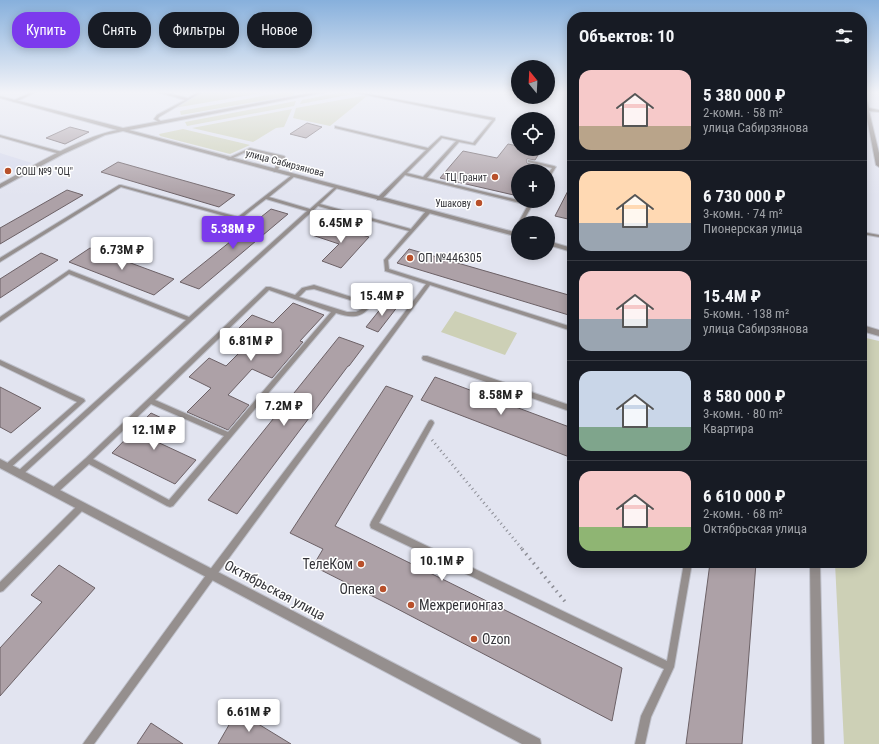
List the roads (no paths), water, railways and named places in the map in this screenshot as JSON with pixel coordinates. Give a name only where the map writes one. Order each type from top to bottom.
[{"type":"street","name":"улица Сабирзянова","points":[[111,127],[511,234]]},
{"type":"street","points":[[0,186],[60,153],[104,134],[133,127]]},
{"type":"street","points":[[871,127],[879,165]]},
{"type":"street","points":[[555,246],[567,249]]},
{"type":"street","points":[[867,329],[879,333]]},
{"type":"street","name":"Октябрьская улица","points":[[3,465],[535,744]]},
{"type":"street","points":[[815,568],[818,744]]},
{"type":"lane","points":[[336,127],[429,149]]},
{"type":"lane","points":[[379,199],[441,137],[474,144],[488,127]]},
{"type":"lane","points":[[0,136],[60,153]]},
{"type":"lane","points":[[424,179],[458,141]]},
{"type":"lane","points":[[228,158],[250,149],[283,157],[275,171]]},
{"type":"lane","points":[[529,162],[539,164]]},
{"type":"lane","points":[[404,174],[511,199]]},
{"type":"lane","points":[[0,260],[120,186],[239,219],[293,176]]},
{"type":"lane","points":[[20,474],[336,187]]},
{"type":"lane","points":[[266,198],[310,210]]},
{"type":"lane","points":[[317,204],[411,230]]},
{"type":"lane","points":[[428,212],[386,260],[387,270],[567,327]]},
{"type":"lane","points":[[867,234],[879,236]]},
{"type":"lane","points":[[0,320],[69,272],[189,319]]},
{"type":"lane","points":[[88,744],[212,574],[429,283]]},
{"type":"lane","points":[[54,492],[268,288],[351,315],[360,314],[365,309],[362,302],[314,287],[304,289],[296,297]]},
{"type":"lane","points":[[88,460],[170,504],[335,311]]},
{"type":"lane","points":[[425,358],[567,407]]},
{"type":"lane","points":[[0,362],[82,401],[3,465]]},
{"type":"lane","points":[[151,401],[229,435]]},
{"type":"lane","points":[[430,423],[374,524],[670,667]]},
{"type":"lane","points":[[0,588],[82,506]]},
{"type":"lane","points":[[640,744],[646,716],[670,667],[687,568]]},
{"type":"place","name":"СОШ №9 \"ОЦ\"","points":[[8,171]]},
{"type":"place","name":"ТЦ Гранит","points":[[495,177]]},
{"type":"place","name":"Ушакову","points":[[479,203]]},
{"type":"place","name":"ОП №446305","points":[[410,258]]},
{"type":"place","name":"ТелеКом","points":[[361,564]]},
{"type":"place","name":"Опека","points":[[383,589]]},
{"type":"place","name":"Межрегионгаз","points":[[411,605]]},
{"type":"place","name":"Ozon","points":[[474,639]]}]
